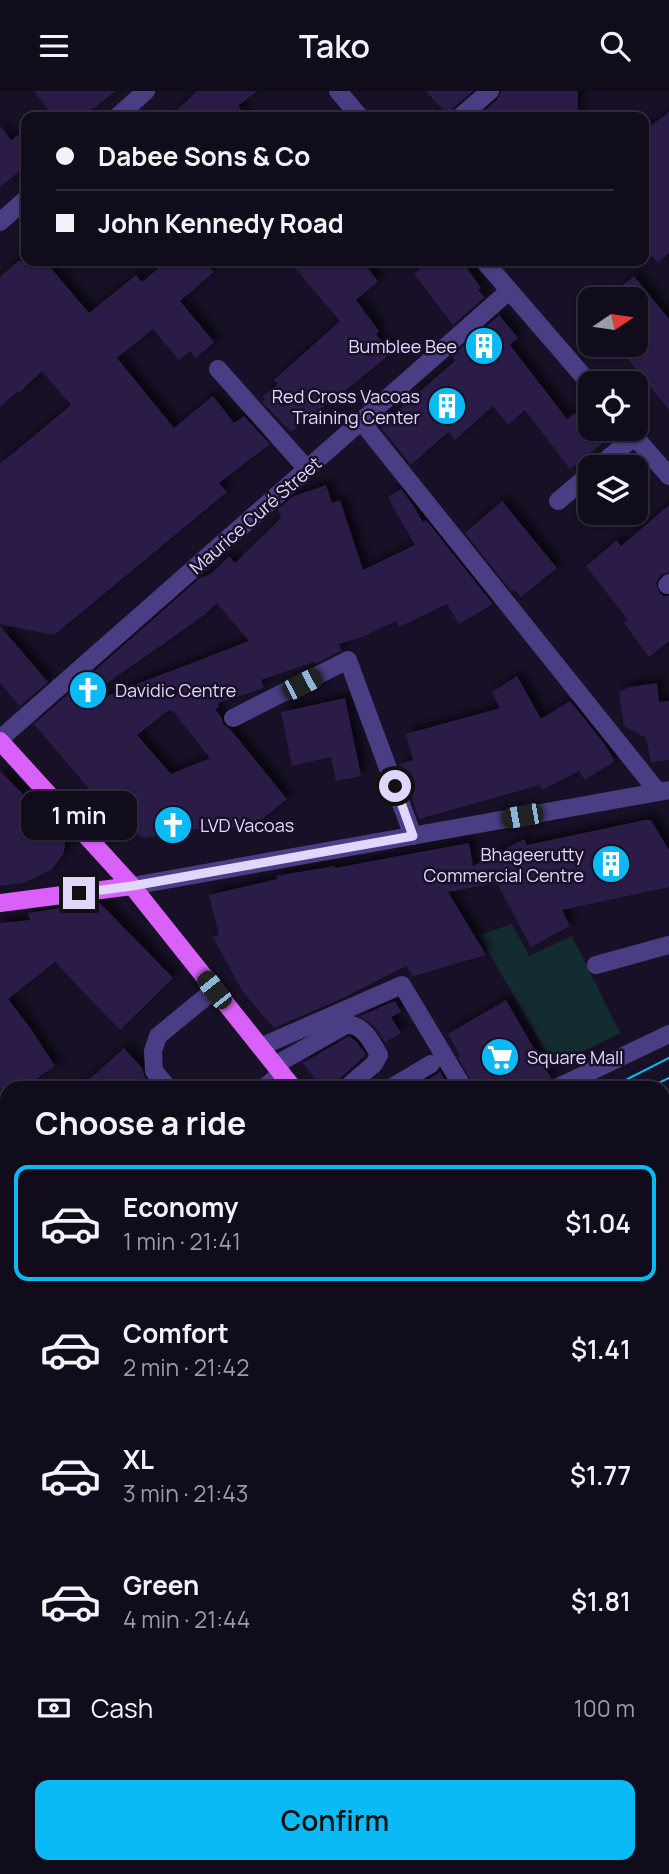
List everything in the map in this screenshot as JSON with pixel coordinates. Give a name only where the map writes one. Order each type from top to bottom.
[{"type":"main road","points":[[0,740],[132,886],[288,1081]]},
{"type":"main road","points":[[0,903],[132,886]]},
{"type":"street","points":[[123,112],[146,91]]},
{"type":"street","points":[[338,91],[356,112]]},
{"type":"street","points":[[466,112],[490,91]]},
{"type":"street","points":[[0,222],[21,203]]},
{"type":"street","points":[[490,266],[579,371]]},
{"type":"street","name":"Maurice Curé Street","points":[[0,740],[509,291]]},
{"type":"street","points":[[218,369],[307,468]]},
{"type":"street","points":[[132,886],[663,791],[360,421]]},
{"type":"street","points":[[609,455],[623,441]]},
{"type":"street","points":[[639,441],[669,476]]},
{"type":"street","points":[[558,501],[578,484]]},
{"type":"street","points":[[233,718],[348,660],[413,836]]},
{"type":"street","points":[[596,965],[669,945]]},
{"type":"street","points":[[260,1047],[402,985],[459,1081]]},
{"type":"street","points":[[162,1081],[154,1071],[153,1051],[158,1036],[214,990]]},
{"type":"street","points":[[269,1081],[278,1069],[346,1025],[353,1024],[361,1029],[379,1055],[374,1064],[354,1081]]},
{"type":"street","points":[[571,1081],[669,1034]]},
{"type":"street","points":[[402,1081],[431,1064]]},
{"type":"green space","points":[[512,924],[529,956],[572,936],[620,1033],[554,1066],[479,935]]},
{"type":"building","points":[[34,91],[116,91],[89,112],[50,112]]},
{"type":"building","points":[[197,91],[257,91],[238,106],[243,112],[175,112]]},
{"type":"building","points":[[426,91],[473,91],[451,112],[445,112]]},
{"type":"building","points":[[501,91],[578,91],[577,112],[483,112],[497,100]]},
{"type":"building","points":[[669,112],[669,253],[658,263],[649,253],[649,127]]},
{"type":"building","points":[[0,126],[11,140],[21,133],[21,170],[0,187]]},
{"type":"building","points":[[18,261],[21,261],[21,266],[49,266],[89,313],[136,275],[142,282],[161,266],[209,266],[214,272],[180,301],[214,342],[196,358],[190,351],[179,360],[153,329],[117,358],[174,428],[213,396],[234,423],[244,416],[270,444],[219,483],[227,492],[54,635],[0,624],[0,464],[71,405],[42,371],[0,407],[0,277]]},
{"type":"building","points":[[293,266],[366,266],[378,281],[356,300],[379,331],[376,334],[391,353],[291,432],[262,402],[265,399],[263,396],[278,384],[274,380],[340,321]]},
{"type":"building","points":[[423,266],[466,266],[481,288],[478,290],[485,297],[453,325],[414,274]]},
{"type":"building","points":[[634,276],[643,287],[621,287]]},
{"type":"building","points":[[648,293],[669,319],[669,410],[648,384],[648,371],[638,371],[626,357],[648,357]]},
{"type":"building","points":[[499,315],[518,338],[510,345],[567,419],[578,411],[578,441],[603,443],[588,455],[578,455],[578,463],[570,469],[525,410],[508,425],[493,406],[455,440],[448,432],[411,465],[380,426],[455,361],[452,356]]},
{"type":"building","points":[[326,485],[332,503],[340,500],[363,570],[415,545],[388,497],[401,489],[423,522],[426,520],[493,604],[459,624],[447,604],[399,627],[396,621],[362,637],[339,644],[341,651],[315,664],[314,662],[261,680],[264,688],[218,703],[219,707],[215,709],[223,724],[287,799],[256,824],[223,829],[220,825],[145,838],[121,826],[34,724],[200,578],[211,574],[229,556],[235,563],[281,518],[278,509],[294,496]],"holes":[[[217,603],[249,641],[85,704],[83,700],[203,616]],[[172,710],[210,758],[171,774],[137,735]]]},
{"type":"building","points":[[502,501],[557,568],[521,597],[515,590],[512,592],[465,533]]},
{"type":"building","points":[[669,505],[669,572],[661,575],[656,583],[663,596],[669,596],[669,641],[649,657],[624,623],[628,620],[586,566],[617,540],[621,546]]},
{"type":"building","points":[[0,626],[48,682],[20,706],[0,683]]},
{"type":"building","points":[[517,676],[541,719],[570,701],[615,761],[585,780],[579,771],[542,790],[540,785],[419,819],[400,764],[413,760],[406,734],[500,708],[492,692]]},
{"type":"building","points":[[657,683],[659,702],[669,701],[669,760],[651,762],[646,738],[624,726],[619,692],[629,687]]},
{"type":"building","points":[[345,698],[361,776],[336,781],[331,757],[292,766],[281,712]]},
{"type":"building","points":[[0,771],[52,823],[65,839],[65,846],[63,855],[51,870],[23,883],[0,886]]},
{"type":"building","points":[[651,820],[669,850],[669,887],[562,910],[570,926],[531,947],[497,883],[448,892],[486,955],[413,976],[406,966],[345,997],[274,1028],[243,992],[213,937],[219,935],[209,895],[277,879],[276,876],[469,843],[473,866],[524,839],[527,845]]},
{"type":"building","points":[[99,902],[173,978],[120,1030],[55,962],[8,999],[55,1066],[33,1081],[0,1081],[0,923],[30,920],[28,913]]},
{"type":"building","name":"Square Mall","points":[[506,1000],[551,1078],[547,1081],[471,1081],[448,1034]]},
{"type":"building","points":[[395,1001],[401,1012],[391,1017],[401,1033],[385,1042],[374,1026],[360,1016]]},
{"type":"building","points":[[349,1036],[366,1055],[338,1081],[317,1081],[303,1063]]},
{"type":"building","points":[[124,1048],[142,1068],[147,1081],[88,1081]]},
{"type":"building","points":[[440,1071],[446,1081],[425,1081]]},
{"type":"tram line","points":[[624,1081],[669,1058]]},
{"type":"tram line","points":[[663,1081],[669,1078]]},
{"type":"place","name":"Bumblee Bee","points":[[484,346]]},
{"type":"place","name":"Red Cross Vacoas Training Center","points":[[447,406]]},
{"type":"place","name":"Davidic Centre","points":[[88,690]]},
{"type":"place","name":"LVD Vacoas","points":[[173,825]]},
{"type":"place","name":"Bhageerutty Commercial Centre","points":[[611,864]]},
{"type":"place","name":"Square Mall","points":[[500,1057]]},
{"type":"route","points":[[79,893],[413,836],[395,786]]}]
